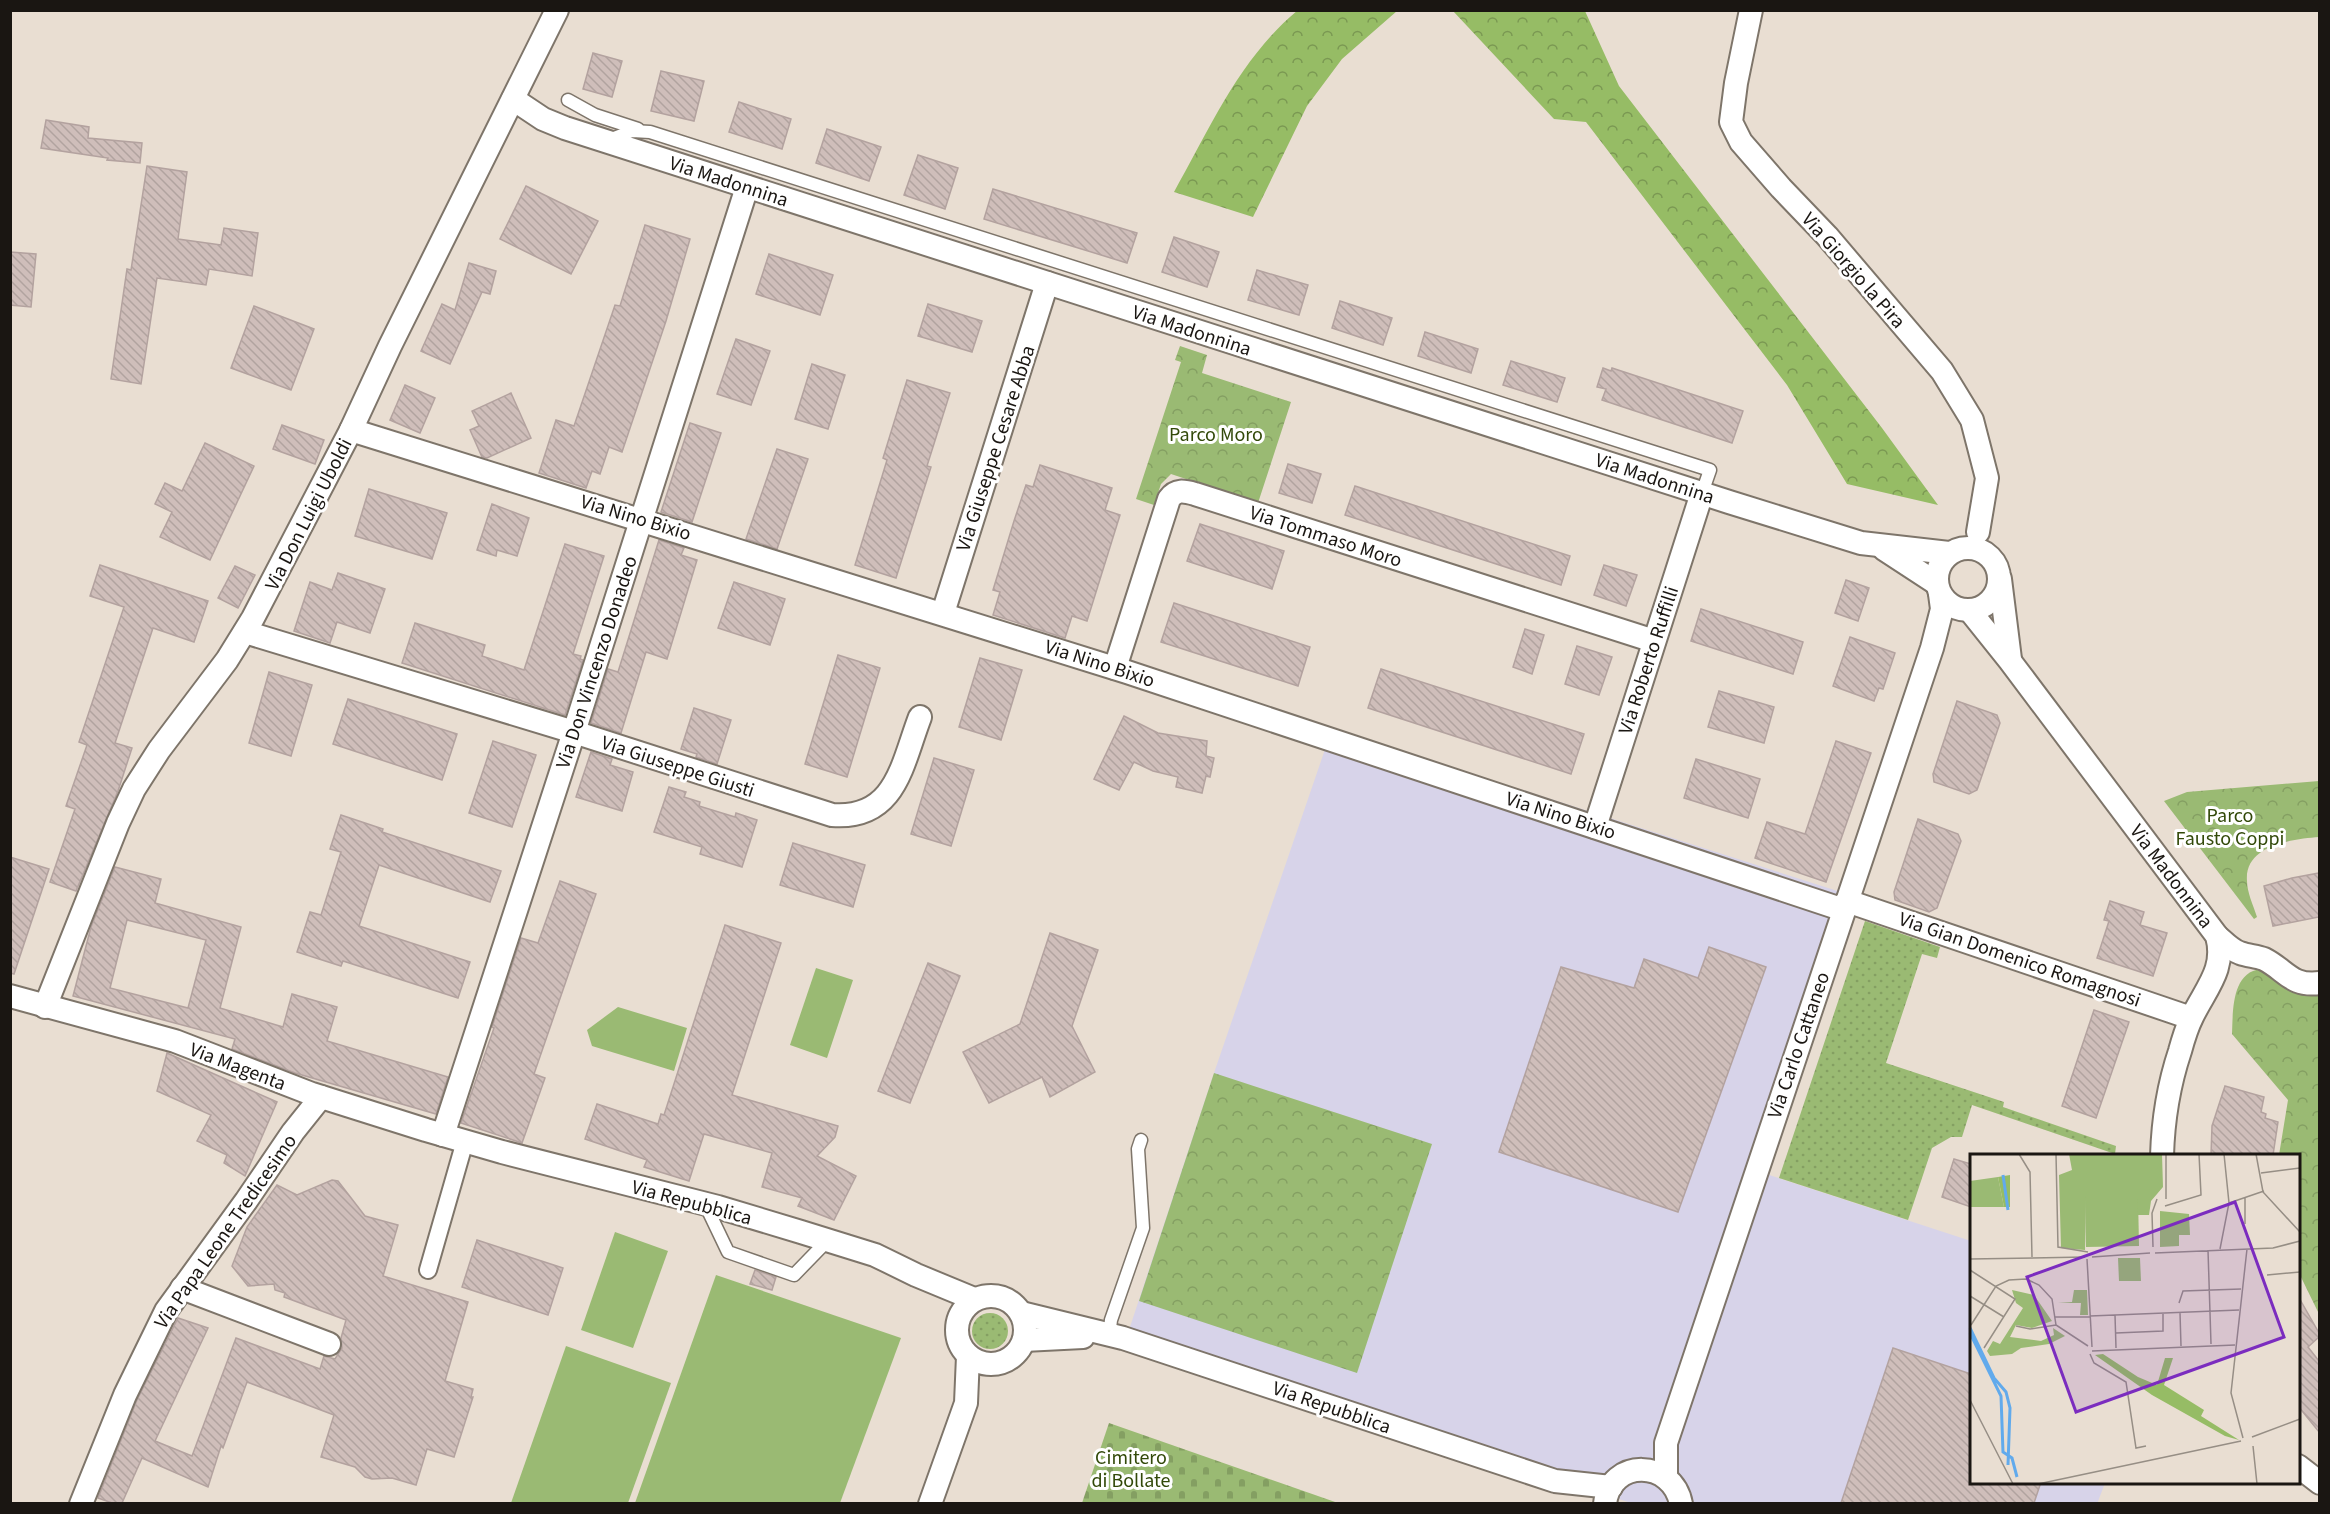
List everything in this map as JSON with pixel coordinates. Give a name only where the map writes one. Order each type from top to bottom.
[{"type":"street","name":"Via Don Luigi Uboldi","points":[[45,1007],[134,789],[153,758],[245,632],[351,430],[390,346],[557,10]]},
{"type":"street","name":"Via Giorgio la Pira","points":[[1751,10],[1736,83],[1731,122],[1741,142],[1827,236],[1942,371],[1966,410],[1972,420],[1987,478],[1978,532]]},
{"type":"street","name":"Via Madonnina","points":[[513,99],[543,118],[605,141],[1702,493],[1861,543],[1949,553]]},
{"type":"street","name":"Via Don Vincenzo Donadeo","points":[[454,1138],[574,732],[747,187]]},
{"type":"street","name":"Via Giuseppe Cesare Abba","points":[[942,613],[1047,283]]},
{"type":"street","name":"Via Nino Bixio","points":[[351,430],[1115,668],[1846,906]]},
{"type":"street","name":"Via Tommaso Moro","points":[[1115,668],[1169,499],[1178,491],[1195,494],[1654,641]]},
{"type":"street","name":"Via Roberto Ruffilli","points":[[1595,826],[1702,493]]},
{"type":"street","name":"Via Madonnina","points":[[1878,545],[1938,588]]},
{"type":"street","points":[[1969,547],[1980,549],[1995,563],[1999,573],[1996,594],[1980,608],[1967,611],[1946,602],[1938,588],[1939,566],[1949,553],[1969,547]]},
{"type":"street","name":"Via Madonnina","points":[[1999,573],[2010,661]]},
{"type":"street","name":"Via Carlo Cattaneo","points":[[1666,1476],[1666,1443],[1932,648],[1942,609],[1938,588]]},
{"type":"street","name":"Via Madonnina","points":[[1967,611],[2010,661],[2217,936],[2220,962],[2192,1018],[2174,1072],[2162,1141],[2162,1154]]},
{"type":"street","name":"Via Carlo Cattaneo","points":[[1932,648],[1949,625],[1967,611]]},
{"type":"street","name":"Via Giuseppe Giusti","points":[[245,632],[574,732],[812,810],[841,816],[870,809],[887,796],[896,781],[920,717]]},
{"type":"street","name":"Via Gian Domenico Romagnosi","points":[[1846,906],[2192,1018]]},
{"type":"street","points":[[2217,936],[2241,954],[2264,959],[2291,979],[2309,984],[2319,983]]},
{"type":"street","name":"Via Magenta","points":[[10,996],[175,1041],[321,1097],[454,1138]]},
{"type":"street","name":"Via Papa Leone Tredicesimo","points":[[81,1503],[125,1395],[156,1329],[182,1288],[246,1201],[288,1138],[321,1097]]},
{"type":"street","points":[[428,1270],[454,1138]]},
{"type":"street","name":"Via Repubblica","points":[[454,1138],[705,1204],[828,1240],[875,1255],[974,1299]]},
{"type":"street","name":"Via Repubblica","points":[[916,1275],[957,1320]]},
{"type":"street","points":[[182,1288],[329,1344]]},
{"type":"street","points":[[984,1295],[995,1295],[1014,1304],[1021,1313],[1025,1331],[1024,1340],[1014,1356],[997,1364],[987,1364],[968,1356],[957,1340],[957,1320],[966,1305],[974,1299],[984,1295]]},
{"type":"street","name":"Via Repubblica","points":[[1021,1313],[1109,1336],[1236,1375],[1555,1481],[1608,1495]]},
{"type":"street","name":"Via Repubblica","points":[[1024,1340],[1109,1336]]},
{"type":"street","points":[[930,1503],[966,1403],[968,1356]]},
{"type":"street","points":[[966,1403],[997,1364]]},
{"type":"street","name":"Via Carlo Cattaneo","points":[[1642,1469],[1666,1443]]},
{"type":"street","points":[[2300,1468],[2319,1483]]},
{"type":"street","points":[[1608,1495],[1624,1474],[1642,1469],[1666,1476],[1674,1484],[1681,1503]]},
{"type":"street","name":"Via Repubblica","points":[[1555,1481],[1593,1503]]},
{"type":"lane","points":[[568,100],[595,115],[1710,471],[1702,493]]},
{"type":"lane","points":[[605,141],[622,134],[642,130]]},
{"type":"lane","points":[[1109,1336],[1111,1320],[1143,1228],[1138,1149],[1141,1140]]},
{"type":"lane","points":[[705,1204],[728,1252],[794,1275],[828,1240]]},
{"type":"shaded area","points":[[1332,729],[1853,896],[1760,1172],[1970,1241],[1970,1484],[2105,1484],[2097,1504],[1631,1503],[1126,1339]]},
{"type":"green space","points":[[1298,10],[1397,11],[1342,59],[1307,106],[1253,217],[1174,192],[1243,72],[1277,29]]},
{"type":"green space","points":[[1453,11],[1585,11],[1619,86],[1882,428],[1938,505],[1847,484],[1787,385],[1586,122],[1554,119]]},
{"type":"green space","name":"Parco Moro","points":[[1180,346],[1207,355],[1202,373],[1291,402],[1258,503],[1171,474],[1161,484],[1154,505],[1136,499],[1181,362],[1175,360]]},
{"type":"green space","name":"Parco Fausto Coppi","points":[[2319,781],[2319,837],[2272,846],[2253,859],[2248,869],[2248,890],[2257,917],[2254,919],[2164,801],[2187,792]]},
{"type":"green space","points":[[1865,921],[1940,947],[1937,958],[1922,954],[1886,1063],[2004,1102],[2003,1107],[2116,1146],[2115,1154],[1972,1105],[1962,1137],[1951,1137],[1932,1148],[1908,1220],[1779,1178]]},
{"type":"green space","points":[[816,968],[853,980],[827,1058],[790,1045]]},
{"type":"green space","points":[[2261,969],[2286,987],[2298,992],[2319,991],[2319,1314],[2300,1275],[2300,1154],[2279,1154],[2288,1100],[2232,1034],[2234,1005],[2239,985],[2251,972]]},
{"type":"green space","points":[[618,1007],[687,1028],[674,1071],[592,1046],[587,1030]]},
{"type":"green space","points":[[1214,1073],[1432,1144],[1357,1373],[1139,1301]]},
{"type":"green space","points":[[615,1232],[668,1251],[633,1348],[581,1330]]},
{"type":"green space","points":[[716,1275],[901,1338],[840,1503],[635,1503]]},
{"type":"green space","points":[[990,1313],[1002,1319],[1008,1331],[1002,1343],[990,1349],[978,1343],[972,1331],[978,1319]]},
{"type":"green space","points":[[566,1346],[671,1383],[628,1503],[511,1503]]},
{"type":"green space","name":"Cimitero di Bollate","points":[[1109,1423],[1338,1503],[1082,1503]]},
{"type":"building","points":[[593,53],[622,61],[612,97],[583,89]]},
{"type":"building","points":[[661,71],[704,81],[694,121],[651,111]]},
{"type":"building","points":[[739,102],[791,119],[782,149],[729,132]]},
{"type":"building","points":[[46,120],[89,127],[88,138],[142,143],[140,163],[107,160],[108,158],[41,148]]},
{"type":"building","points":[[827,129],[881,147],[869,181],[816,163]]},
{"type":"building","points":[[918,155],[958,168],[945,209],[904,195]]},
{"type":"building","points":[[147,166],[187,172],[178,239],[221,245],[224,228],[258,233],[252,276],[209,269],[206,285],[157,278],[141,384],[111,379],[127,269],[131,270]]},
{"type":"building","points":[[526,186],[598,221],[571,274],[500,239]]},
{"type":"building","points":[[993,189],[1137,233],[1127,263],[984,219]]},
{"type":"building","points":[[645,225],[690,239],[666,321],[622,452],[609,447],[600,474],[592,471],[586,488],[539,473],[556,420],[574,426],[615,305],[620,306]]},
{"type":"building","points":[[1174,237],[1219,252],[1207,287],[1162,272]]},
{"type":"building","points":[[10,252],[36,254],[31,307],[10,305]]},
{"type":"building","points":[[769,254],[833,275],[820,315],[756,294]]},
{"type":"building","points":[[469,263],[496,271],[490,294],[482,292],[450,364],[421,351],[442,304],[455,310]]},
{"type":"building","points":[[1257,270],[1308,285],[1299,315],[1248,300]]},
{"type":"building","points":[[1340,301],[1392,318],[1383,345],[1332,328]]},
{"type":"building","points":[[928,304],[982,321],[972,352],[918,336]]},
{"type":"building","points":[[254,306],[314,329],[291,390],[231,368]]},
{"type":"building","points":[[1425,332],[1478,349],[1471,373],[1418,356]]},
{"type":"building","points":[[736,339],[770,351],[751,405],[717,394]]},
{"type":"building","points":[[1511,361],[1565,378],[1557,402],[1503,385]]},
{"type":"building","points":[[812,364],[845,375],[828,429],[795,419]]},
{"type":"building","points":[[1603,368],[1611,371],[1612,368],[1743,411],[1732,443],[1602,400],[1606,389],[1597,387]]},
{"type":"building","points":[[907,380],[950,393],[927,466],[931,467],[896,578],[855,565],[887,460],[883,458]]},
{"type":"building","points":[[405,385],[435,398],[420,433],[390,420]]},
{"type":"building","points":[[511,393],[531,438],[487,458],[482,457],[470,430],[479,426],[472,411]]},
{"type":"building","points":[[690,423],[721,433],[692,522],[661,512]]},
{"type":"building","points":[[282,425],[324,440],[315,464],[273,449]]},
{"type":"building","points":[[205,443],[254,466],[210,560],[160,537],[172,512],[155,504],[165,483],[182,491]]},
{"type":"building","points":[[777,449],[808,459],[777,549],[746,539]]},
{"type":"building","points":[[1288,464],[1321,474],[1312,503],[1279,493]]},
{"type":"building","points":[[1040,465],[1112,488],[1105,510],[1120,515],[1087,621],[1072,616],[1065,638],[993,615],[1000,592],[993,590],[1014,521],[1026,485],[1033,487]]},
{"type":"building","points":[[1355,486],[1570,556],[1561,585],[1345,515]]},
{"type":"building","points":[[369,489],[447,513],[432,559],[355,536]]},
{"type":"building","points":[[492,504],[529,518],[517,556],[497,550],[496,556],[477,550]]},
{"type":"building","points":[[1200,524],[1284,551],[1272,589],[1187,561]]},
{"type":"building","points":[[659,540],[684,548],[681,555],[697,560],[667,659],[646,652],[621,733],[591,723],[608,669],[618,672]]},
{"type":"building","points":[[565,544],[604,556],[573,654],[581,656],[580,659],[583,660],[565,715],[402,663],[415,623],[485,645],[482,656],[524,670]]},
{"type":"building","points":[[100,565],[208,601],[194,642],[153,628],[115,743],[132,748],[118,791],[76,891],[50,882],[75,809],[66,806],[87,745],[79,742],[124,607],[90,596]]},
{"type":"building","points":[[1604,565],[1637,575],[1626,606],[1594,595]]},
{"type":"building","points":[[235,566],[255,575],[238,608],[218,598]]},
{"type":"building","points":[[338,573],[385,589],[370,633],[337,622],[330,643],[294,631],[310,582],[332,590]]},
{"type":"building","points":[[1846,580],[1869,588],[1858,621],[1835,613]]},
{"type":"building","points":[[734,582],[785,599],[770,645],[718,628]]},
{"type":"building","points":[[1174,603],[1310,647],[1298,686],[1161,642]]},
{"type":"building","points":[[1701,609],[1803,642],[1793,674],[1691,641]]},
{"type":"building","points":[[1525,629],[1544,635],[1532,674],[1513,667]]},
{"type":"building","points":[[1850,637],[1895,653],[1883,689],[1879,688],[1874,701],[1833,686]]},
{"type":"building","points":[[1577,646],[1612,657],[1599,695],[1565,684]]},
{"type":"building","points":[[838,655],[880,668],[847,777],[805,764]]},
{"type":"building","points":[[980,658],[1022,670],[1001,740],[959,727]]},
{"type":"building","points":[[1381,669],[1584,734],[1571,774],[1368,708]]},
{"type":"building","points":[[269,672],[312,685],[291,756],[249,743]]},
{"type":"building","points":[[1719,691],[1774,707],[1764,743],[1708,727]]},
{"type":"building","points":[[348,699],[457,734],[442,780],[333,744]]},
{"type":"building","points":[[1957,701],[1997,715],[2000,723],[1977,790],[1969,794],[1934,782],[1933,774]]},
{"type":"building","points":[[694,708],[731,720],[717,764],[681,749]]},
{"type":"building","points":[[1124,716],[1158,733],[1207,741],[1206,756],[1214,758],[1210,777],[1206,776],[1202,793],[1176,787],[1178,777],[1153,771],[1134,762],[1119,790],[1094,779]]},
{"type":"building","points":[[493,741],[536,755],[512,827],[469,813]]},
{"type":"building","points":[[1836,741],[1871,753],[1826,882],[1755,858],[1767,822],[1805,834]]},
{"type":"building","points":[[591,752],[612,759],[610,765],[633,772],[622,811],[576,797]]},
{"type":"building","points":[[934,758],[974,770],[951,846],[911,834]]},
{"type":"building","points":[[1696,759],[1760,779],[1748,818],[1684,798]]},
{"type":"building","points":[[669,787],[686,792],[684,797],[700,802],[699,806],[735,817],[736,813],[757,820],[742,867],[700,854],[702,847],[654,832]]},
{"type":"building","points":[[341,815],[383,829],[382,832],[501,871],[490,902],[379,865],[359,926],[470,962],[458,998],[343,961],[341,966],[297,952],[310,912],[321,915],[341,852],[330,849]]},
{"type":"building","points":[[1918,819],[1958,834],[1961,841],[1937,908],[1929,912],[1895,900],[1894,892]]},
{"type":"building","points":[[793,843],[865,865],[853,907],[780,885]]},
{"type":"building","points":[[10,857],[49,869],[14,974],[10,973]]},
{"type":"building","points":[[115,867],[161,879],[155,903],[241,927],[220,1008],[283,1027],[292,994],[337,1007],[327,1041],[448,1077],[436,1114],[295,1073],[232,1049],[235,1039],[73,996],[91,927]],"holes":[[[127,920],[206,940],[188,1008],[110,988]]]},
{"type":"building","points":[[2319,873],[2319,917],[2273,926],[2264,886]]},
{"type":"building","points":[[560,881],[596,894],[534,1074],[545,1078],[522,1143],[461,1123],[494,1028],[492,1027],[521,938],[538,943]]},
{"type":"building","points":[[2110,901],[2144,912],[2140,925],[2167,933],[2153,976],[2097,958],[2109,921],[2104,920]]},
{"type":"building","points":[[725,925],[781,943],[732,1095],[838,1126],[835,1137],[817,1156],[856,1176],[834,1220],[798,1206],[802,1198],[762,1187],[772,1153],[704,1134],[689,1181],[644,1167],[647,1160],[585,1139],[597,1104],[658,1124],[661,1114],[664,1115]]},
{"type":"building","points":[[1050,933],[1098,950],[1072,1026],[1095,1072],[1050,1097],[1042,1077],[989,1103],[963,1052],[1020,1024]]},
{"type":"building","points":[[1709,947],[1766,967],[1678,1212],[1499,1152],[1561,967],[1634,988],[1644,959],[1698,978]]},
{"type":"building","points":[[928,963],[960,976],[910,1103],[878,1091]]},
{"type":"building","points":[[2094,1010],[2129,1022],[2096,1118],[2062,1106]]},
{"type":"building","points":[[167,1053],[277,1102],[245,1176],[224,1163],[227,1155],[197,1141],[211,1115],[157,1091]]},
{"type":"building","points":[[2225,1086],[2264,1097],[2261,1112],[2266,1114],[2265,1118],[2278,1122],[2273,1154],[2211,1154],[2212,1126]]},
{"type":"building","points":[[1954,1159],[1970,1164],[1970,1207],[1942,1197]]},
{"type":"building","points":[[332,1180],[338,1181],[365,1216],[398,1225],[383,1276],[468,1302],[445,1381],[473,1389],[471,1397],[473,1397],[454,1457],[427,1449],[416,1485],[392,1478],[365,1477],[355,1467],[321,1457],[334,1415],[247,1382],[223,1448],[221,1446],[208,1487],[142,1458],[122,1503],[112,1503],[98,1498],[137,1400],[178,1318],[208,1328],[155,1441],[192,1456],[236,1338],[320,1369],[324,1356],[335,1359],[342,1348],[341,1338],[346,1320],[284,1297],[285,1293],[275,1290],[274,1284],[248,1286],[232,1266],[247,1227],[277,1185],[297,1195]]},
{"type":"building","points":[[477,1240],[563,1268],[548,1315],[462,1287]]},
{"type":"building","points":[[755,1270],[776,1277],[772,1290],[750,1284]]},
{"type":"building","points":[[2300,1300],[2319,1333],[2319,1337],[2308,1347],[2319,1361],[2319,1432],[2300,1408]]},
{"type":"building","points":[[1893,1348],[1970,1374],[1970,1484],[2040,1484],[2034,1503],[1841,1503]]}]
